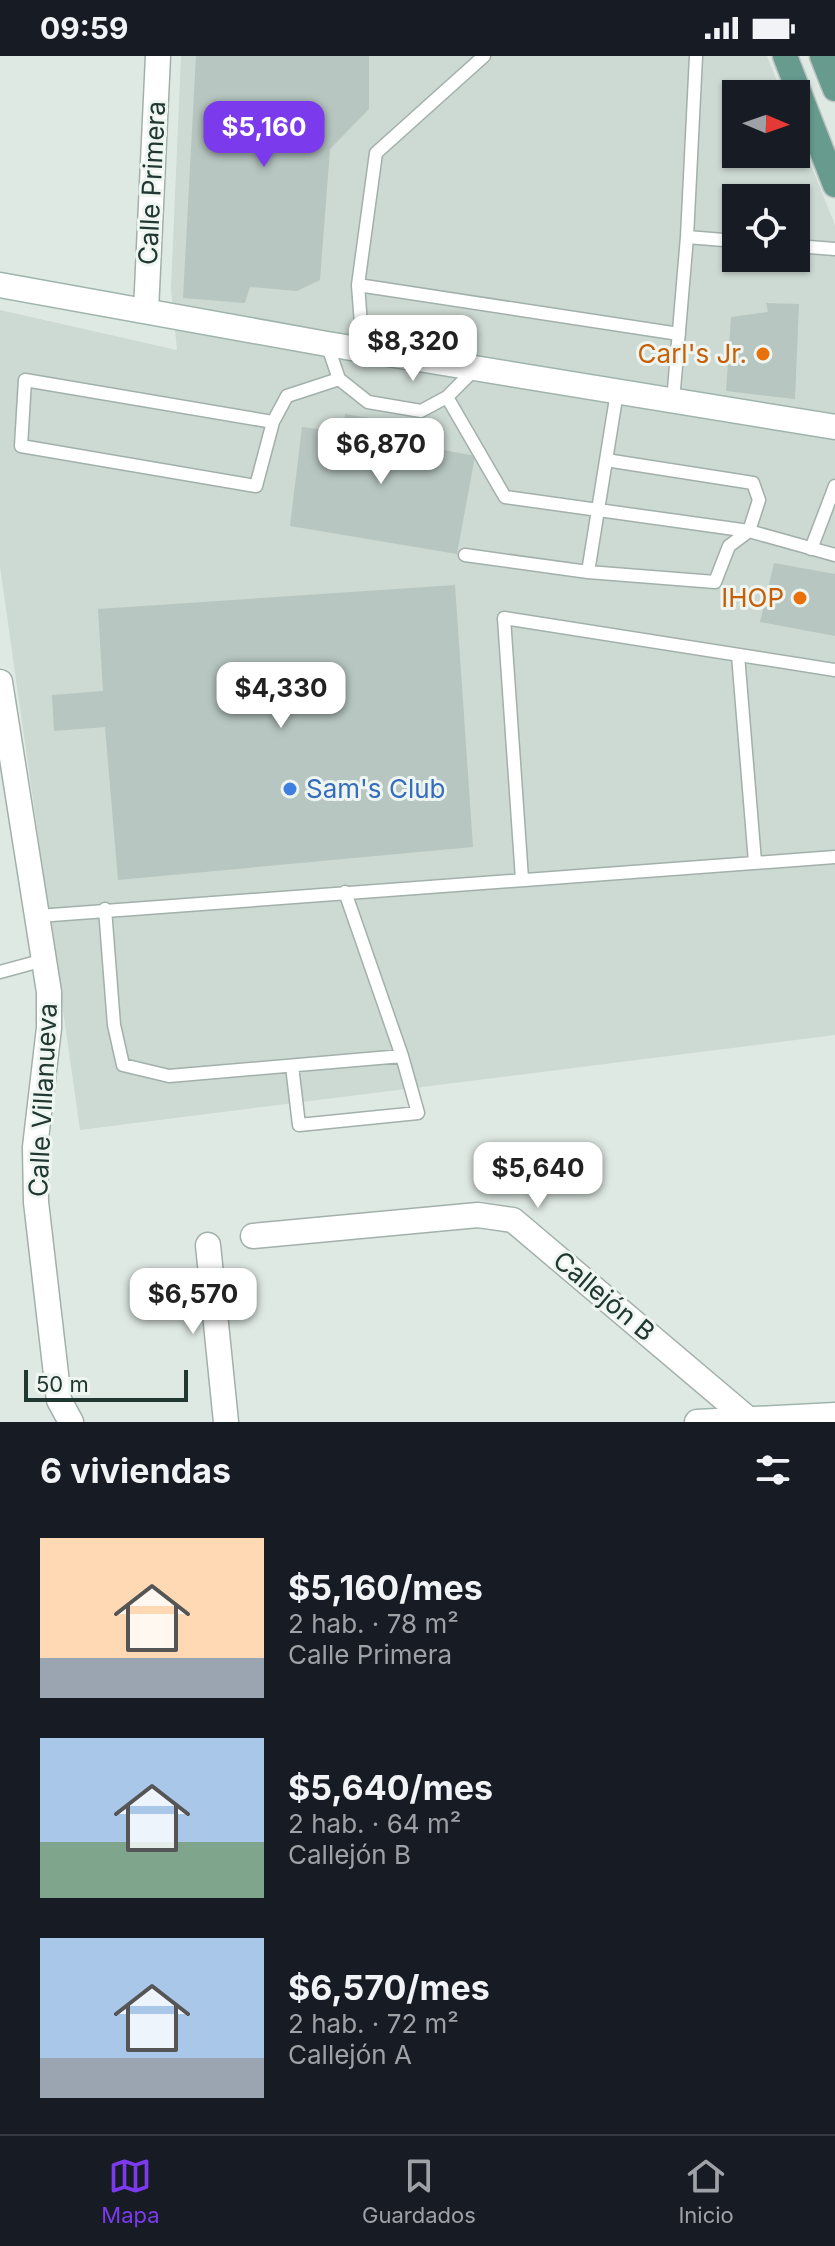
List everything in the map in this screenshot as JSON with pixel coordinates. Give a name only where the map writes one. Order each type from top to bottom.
[{"type":"main road","points":[[785,56],[835,185]]},
{"type":"main road","points":[[822,56],[835,89]]},
{"type":"street","name":"Calle Primera","points":[[146,311],[158,56]]},
{"type":"street","points":[[0,285],[363,350],[673,401],[828,422]]},
{"type":"street","name":"Calle Villanueva","points":[[0,682],[49,992],[49,1028],[35,1147],[36,1202],[59,1400],[71,1422]]},
{"type":"street","name":"Callejón B","points":[[253,1236],[478,1215],[513,1220],[745,1420]]},
{"type":"street","points":[[208,1245],[226,1422]]},
{"type":"street","points":[[697,1422],[835,1415]]},
{"type":"lane","points":[[363,350],[358,285],[376,153],[484,56]]},
{"type":"lane","points":[[673,401],[687,237],[696,56]]},
{"type":"lane","points":[[687,237],[722,240]]},
{"type":"lane","points":[[810,247],[835,249]]},
{"type":"lane","points":[[358,285],[679,334]]},
{"type":"lane","points":[[327,344],[339,379],[368,402],[421,411],[447,397],[476,368]]},
{"type":"lane","points":[[273,422],[25,380],[21,446],[256,486],[273,422],[287,396],[339,379]]},
{"type":"lane","points":[[588,572],[617,392]]},
{"type":"lane","points":[[447,397],[505,497],[749,531],[835,555]]},
{"type":"lane","points":[[465,555],[588,572],[715,582],[729,546],[749,531],[759,500],[753,483],[606,460]]},
{"type":"lane","points":[[811,549],[835,486]]},
{"type":"lane","points":[[522,879],[504,618],[835,670]]},
{"type":"lane","points":[[738,655],[755,862]]},
{"type":"lane","points":[[38,916],[835,857]]},
{"type":"lane","points":[[292,1066],[299,1125],[416,1115],[418,1111],[345,892]]},
{"type":"lane","points":[[105,909],[114,1025],[123,1065],[169,1076],[402,1056]]},
{"type":"lane","points":[[0,972],[44,960]]},
{"type":"shaded area","points":[[181,56],[767,56],[776,80],[722,80],[722,168],[810,168],[810,163],[835,225],[835,1035],[80,1130],[0,567],[0,310],[177,350],[171,289]]},
{"type":"building","points":[[196,56],[369,56],[369,109],[330,149],[320,280],[297,291],[250,287],[245,303],[183,298]]},
{"type":"building","name":"Carl's Jr.","points":[[766,303],[799,304],[795,399],[726,391],[731,317],[768,312]]},
{"type":"building","points":[[345,414],[416,426],[413,444],[475,456],[457,554],[290,526],[302,427],[342,432]]},
{"type":"building","name":"IHOP","points":[[774,563],[835,574],[835,636],[760,622]]},
{"type":"building","name":"Sam's Club","points":[[455,585],[473,847],[118,880],[105,727],[54,731],[52,695],[103,691],[98,609]]},
{"type":"place","name":"Carl's Jr.","points":[[763,354]]},
{"type":"place","name":"IHOP","points":[[800,598]]},
{"type":"place","name":"Sam's Club","points":[[290,789]]}]
